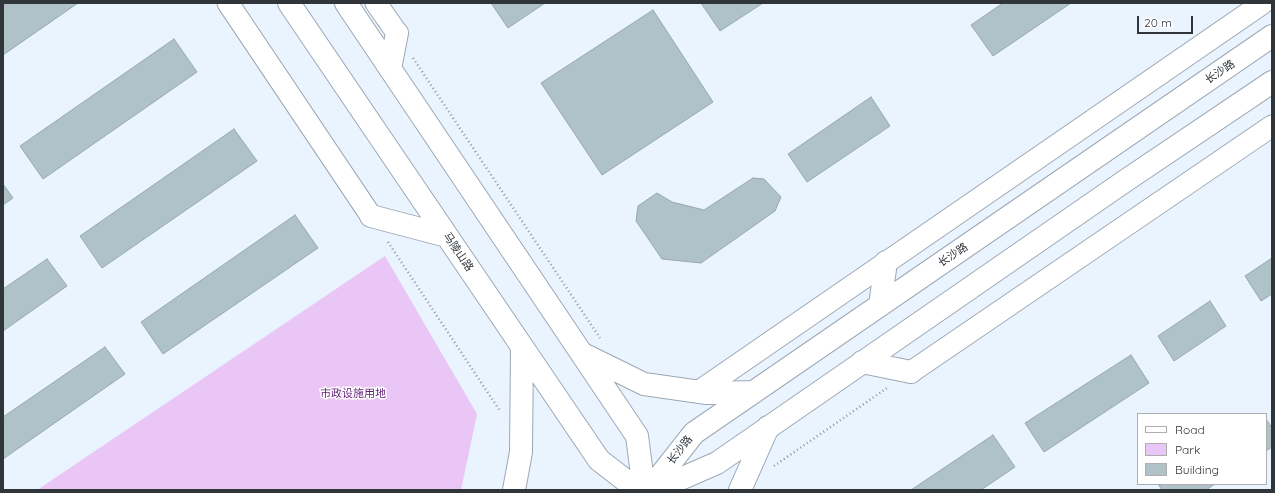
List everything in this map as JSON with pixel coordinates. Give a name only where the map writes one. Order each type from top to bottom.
[{"type":"main road","name":"马陵山路","points":[[289,3],[599,460],[638,490]]},
{"type":"main road","points":[[346,3],[637,436],[644,490]]},
{"type":"main road","points":[[390,69],[397,34]]},
{"type":"main road","name":"长沙路","points":[[648,490],[694,433],[1272,36]]},
{"type":"main road","name":"长沙路","points":[[655,490],[717,463],[768,426],[1272,82]]},
{"type":"main road","points":[[371,216],[447,236]]},
{"type":"main road","points":[[880,305],[886,262]]},
{"type":"main road","points":[[514,490],[521,452],[522,348]]},
{"type":"main road","points":[[582,354],[644,384],[707,393],[754,392]]},
{"type":"main road","points":[[862,362],[911,372]]},
{"type":"main road","points":[[740,490],[768,426]]},
{"type":"street","points":[[228,3],[371,216]]},
{"type":"street","points":[[376,3],[397,34]]},
{"type":"street","points":[[698,392],[1263,3]]},
{"type":"street","points":[[911,372],[1272,126]]},
{"type":"path","points":[[397,34],[601,341]]},
{"type":"path","points":[[371,216],[503,415]]},
{"type":"path","points":[[773,466],[911,372]]},
{"type":"green space","name":"市政设施用地","points":[[385,256],[477,414],[461,490],[37,490]]},
{"type":"building","points":[[8,3],[78,3],[3,55],[3,6]]},
{"type":"building","points":[[491,3],[545,3],[508,28]]},
{"type":"building","points":[[701,3],[763,3],[720,31]]},
{"type":"building","points":[[1003,3],[1071,3],[993,56],[971,25]]},
{"type":"building","points":[[653,10],[713,102],[602,175],[541,83]]},
{"type":"building","points":[[174,39],[197,72],[43,179],[20,146]]},
{"type":"building","points":[[871,97],[890,126],[807,182],[788,154]]},
{"type":"building","points":[[234,129],[257,161],[102,268],[80,236]]},
{"type":"building","points":[[753,178],[764,179],[781,197],[775,211],[701,263],[662,259],[636,221],[638,206],[657,193],[672,202],[704,210]]},
{"type":"building","points":[[3,184],[13,198],[3,205]]},
{"type":"building","points":[[295,215],[318,248],[163,354],[141,322]]},
{"type":"building","points":[[1272,258],[1272,294],[1261,301],[1245,276]]},
{"type":"building","points":[[47,259],[67,286],[3,331],[3,289]]},
{"type":"building","points":[[1210,301],[1226,326],[1174,361],[1158,336]]},
{"type":"building","points":[[105,347],[125,374],[3,459],[3,417]]},
{"type":"building","points":[[1131,355],[1149,383],[1044,452],[1025,423]]},
{"type":"building","points":[[1267,420],[1272,428],[1272,447],[1267,450]]},
{"type":"building","points":[[993,435],[1015,467],[981,490],[911,490]]},
{"type":"building","points":[[1159,485],[1214,485],[1206,490],[1162,490]]}]
